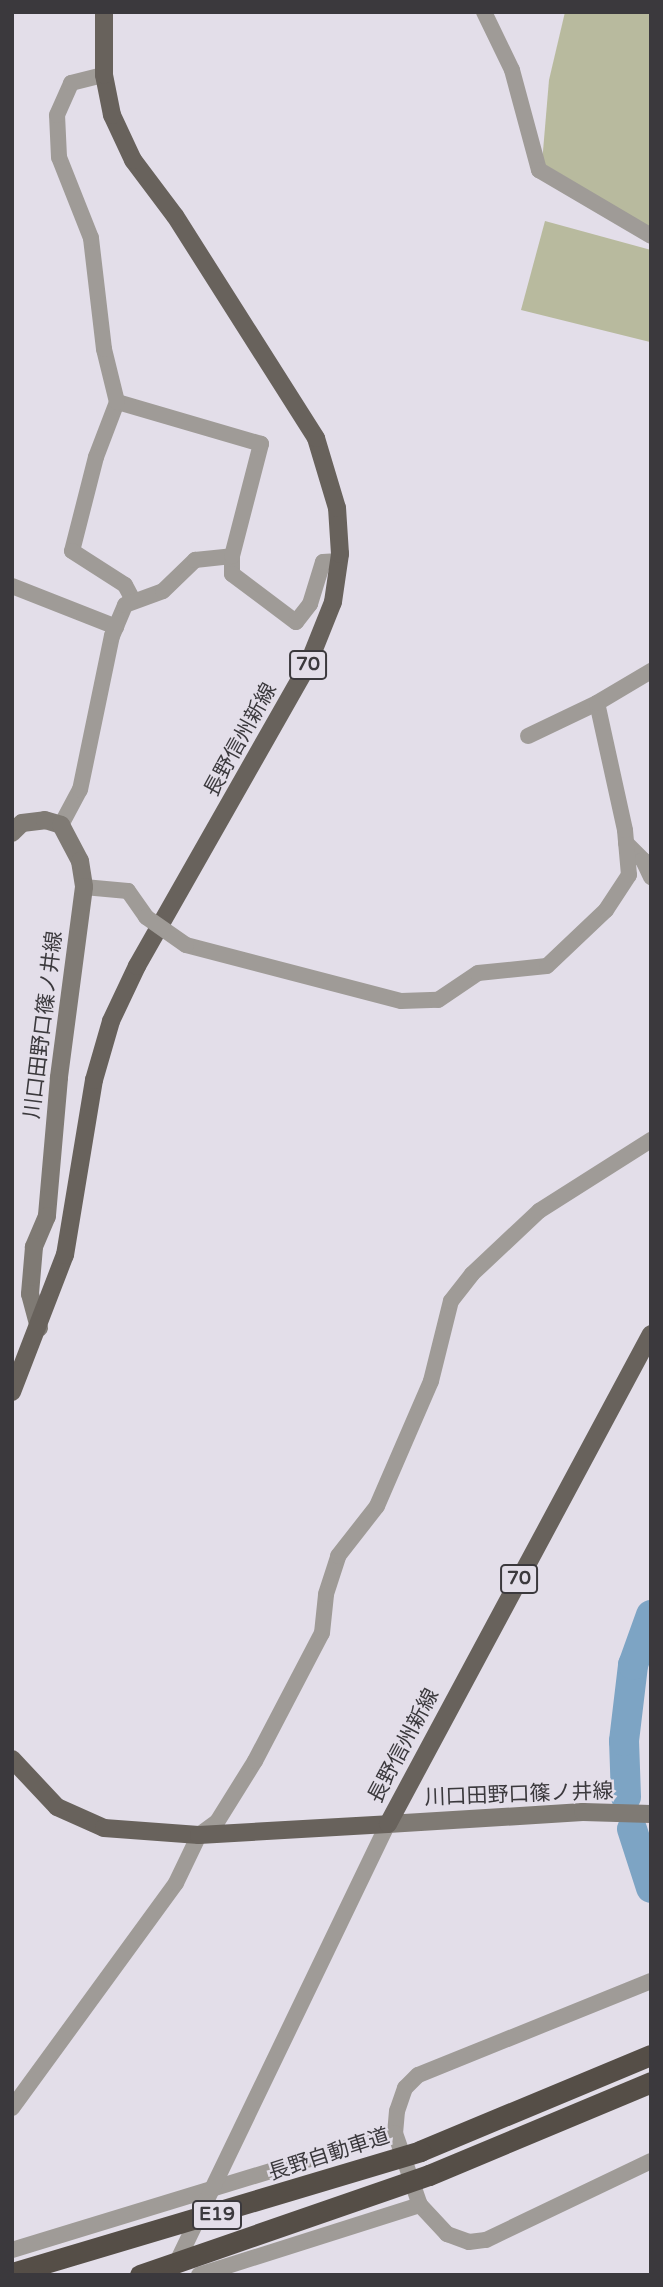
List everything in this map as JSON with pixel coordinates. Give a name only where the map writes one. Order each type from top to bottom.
[{"type":"highway","name":"長野自動車道","points":[[12,2273],[420,2151],[651,2055]]},
{"type":"highway","name":"E19","points":[[140,2275],[429,2175],[651,2082]]},
{"type":"main road","name":"長野信州新線","points":[[12,1392],[65,1255],[94,1080],[111,1021],[137,966],[307,667],[334,602],[339,561],[337,508],[316,438],[175,216],[133,160],[112,115],[104,75],[104,12]]},
{"type":"main road","points":[[12,834],[23,823],[45,820],[61,825]]},
{"type":"main road","name":"川口田野口篠ノ井線","points":[[39,1328],[30,1294],[34,1248],[47,1216],[57,1091],[84,887],[80,861],[61,825]]},
{"type":"main road","name":"長野信州新線","points":[[12,1759],[48,1799],[78,1819],[104,1828],[199,1835],[388,1824],[651,1334]]},
{"type":"main road","name":"川口田野口篠ノ井線","points":[[388,1824],[583,1812],[651,1814]]},
{"type":"street","points":[[484,12],[512,70],[539,170],[651,236]]},
{"type":"street","points":[[104,75],[71,83],[57,115],[59,157],[91,238],[104,349],[117,402],[96,457],[72,551],[125,585],[133,600]]},
{"type":"street","points":[[117,402],[261,444],[232,556],[232,574],[296,622],[310,604],[323,562],[339,561]]},
{"type":"street","points":[[61,825],[80,790],[116,626],[125,606],[133,600],[163,591],[195,560],[232,556]]},
{"type":"street","points":[[12,586],[116,626]]},
{"type":"street","points":[[528,736],[597,703],[651,671]]},
{"type":"street","points":[[84,887],[128,891],[146,917],[186,945],[401,1001],[438,1000],[478,973],[547,965],[562,954],[606,910],[629,875],[626,843],[597,703]]},
{"type":"street","points":[[626,843],[643,860],[651,877]]},
{"type":"street","points":[[12,2108],[176,1883],[199,1835],[217,1822],[231,1801],[322,1633],[338,1556],[377,1506],[430,1381],[451,1301],[472,1274],[539,1211],[651,1140]]},
{"type":"street","points":[[171,2275],[388,1824]]},
{"type":"street","points":[[651,1980],[418,2075],[405,2088],[395,2133],[420,2206],[447,2234],[469,2242],[486,2240],[651,2161]]},
{"type":"street","points":[[12,2250],[395,2133]]},
{"type":"street","points":[[199,2275],[420,2206]]},
{"type":"green space","points":[[565,12],[651,12],[651,228],[542,163],[549,80]]},
{"type":"green space","points":[[545,221],[651,250],[650,342],[521,310]]},
{"type":"waterway","points":[[626,1797],[624,1741],[633,1665],[651,1615]]},
{"type":"waterway","points":[[632,1829],[651,1888]]}]
